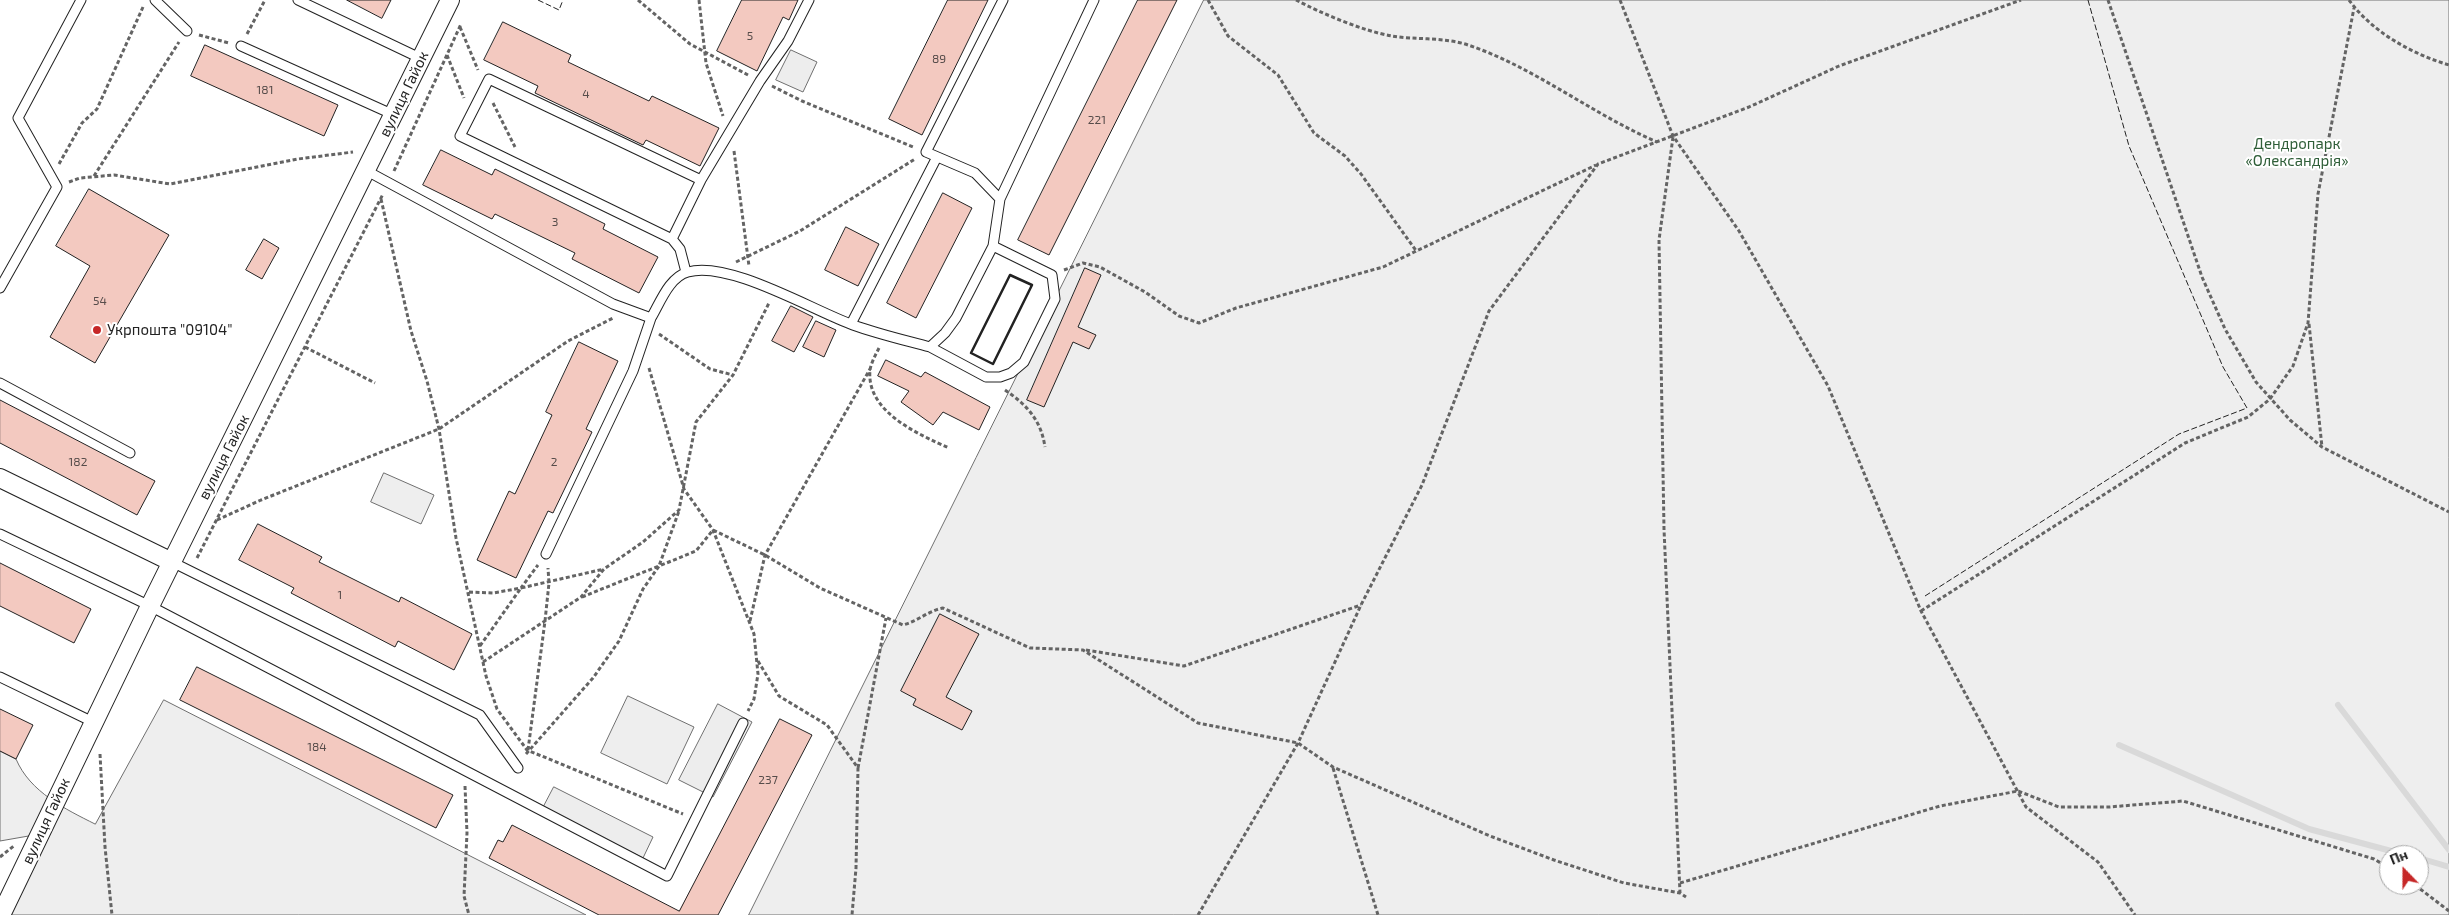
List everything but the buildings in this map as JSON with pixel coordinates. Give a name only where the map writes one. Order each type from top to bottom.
[{"type":"street","name":"вулиця Гайок","points":[[1,915],[93,722],[450,0]]},
{"type":"street","points":[[0,478],[172,562]]},
{"type":"lane","points":[[0,288],[57,187],[18,118],[80,0]]},
{"type":"lane","points":[[156,0],[187,31]]},
{"type":"lane","points":[[298,0],[422,59]]},
{"type":"lane","points":[[672,239],[701,180],[760,81],[788,42],[808,0]]},
{"type":"lane","points":[[1000,199],[975,173],[926,152],[1003,0]]},
{"type":"lane","points":[[930,347],[945,333],[956,318],[993,246],[1000,199],[1094,0]]},
{"type":"lane","points":[[240,46],[394,114]]},
{"type":"lane","points":[[686,272],[680,249],[672,239],[460,136],[489,79],[701,180]]},
{"type":"lane","points":[[851,324],[937,157]]},
{"type":"lane","points":[[366,171],[650,322]]},
{"type":"lane","points":[[546,554],[642,346],[650,322],[672,282],[686,272],[704,269],[719,271],[884,336],[930,347],[986,378],[1000,377],[1011,373],[1024,362],[1055,299],[1052,275],[993,246]]},
{"type":"lane","points":[[0,383],[130,453]]},
{"type":"lane","points":[[0,534],[150,606],[667,876],[743,723]]},
{"type":"lane","points":[[172,562],[480,715],[518,768]]},
{"type":"lane","points":[[0,677],[93,722]]},
{"type":"path","points":[[52,177],[82,123],[97,109],[147,0]]},
{"type":"path","points":[[94,177],[187,31],[240,46],[265,0]]},
{"type":"path","points":[[699,0],[706,63],[735,156],[751,282]]},
{"type":"path","points":[[1208,0],[1228,36],[1278,75],[1314,133],[1345,156],[1361,174],[1418,252]]},
{"type":"path","points":[[1296,0],[1320,13],[1390,35],[1467,44],[1530,73],[1621,127],[1657,142]]},
{"type":"path","points":[[1620,0],[1673,136],[1738,231],[1828,386],[1922,611],[2026,807],[2098,862],[2135,915]]},
{"type":"path","points":[[1052,275],[1083,262],[1100,267],[1145,292],[1179,316],[1199,323],[1236,308],[1383,267],[1418,252],[1598,164],[1749,107],[1839,66],[2021,0]]},
{"type":"path","points":[[2108,0],[2202,277],[2237,351],[2270,399],[2322,447],[2449,512]]},
{"type":"path","points":[[2349,0],[2354,8],[2384,33],[2421,56],[2449,65]]},
{"type":"path","points":[[2322,447],[2308,323],[2318,194],[2354,8]]},
{"type":"path","points":[[190,572],[388,184],[463,18]]},
{"type":"path","points":[[447,55],[470,115]]},
{"type":"path","points":[[1673,136],[1659,240],[1664,529],[1680,893]]},
{"type":"path","points":[[57,187],[80,178],[114,176],[170,184],[288,160],[353,152]]},
{"type":"path","points":[[719,271],[800,230],[926,152]]},
{"type":"path","points":[[1198,915],[1298,742],[1361,605],[1422,485],[1489,311],[1598,164]]},
{"type":"path","points":[[381,198],[411,331],[427,380],[439,429],[456,538],[483,662],[496,709],[528,750],[695,819]]},
{"type":"path","points":[[518,768],[528,750],[593,678],[619,641],[643,589],[659,566],[679,510],[696,422],[733,375],[774,292]]},
{"type":"path","points":[[217,520],[261,500],[439,429],[568,341],[629,310]]},
{"type":"path","points":[[650,322],[693,360],[710,369],[733,375]]},
{"type":"path","points":[[1922,611],[2185,443],[2248,417],[2270,399],[2293,366],[2308,323]]},
{"type":"path","points":[[750,622],[765,555],[870,369],[884,336]]},
{"type":"path","points":[[642,346],[684,489],[713,530],[754,634],[758,674],[754,699],[743,723]]},
{"type":"path","points":[[305,347],[375,383]]},
{"type":"path","points":[[870,369],[872,385],[881,403],[905,427],[949,448]]},
{"type":"path","points":[[986,378],[1030,409],[1037,420],[1045,447]]},
{"type":"path","points":[[582,597],[604,569],[643,542],[679,510]]},
{"type":"path","points":[[713,530],[765,555],[820,588],[903,626],[916,622],[930,611],[944,608],[1030,648],[1083,650],[1184,666],[1361,605]]},
{"type":"path","points":[[483,662],[582,597],[696,551],[713,530]]},
{"type":"path","points":[[528,750],[550,583],[546,554]]},
{"type":"path","points":[[480,647],[546,554]]},
{"type":"path","points":[[469,592],[493,593],[550,583],[604,569]]},
{"type":"path","points":[[852,915],[856,868],[858,768],[886,618]]},
{"type":"path","points":[[1083,650],[1198,723],[1298,742],[1333,767],[1490,836],[1624,883],[1680,893],[1686,897]]},
{"type":"path","points":[[757,659],[779,696],[827,726],[858,768]]},
{"type":"path","points":[[96,757],[100,749],[104,847],[112,915]]},
{"type":"path","points":[[1333,767],[1378,915]]},
{"type":"path","points":[[465,771],[467,832],[464,896],[470,915]]},
{"type":"path","points":[[1680,884],[1714,872],[1940,806],[2018,791],[2059,807],[2109,807],[2182,801],[2374,858],[2379,861]]},
{"type":"path","points":[[2428,895],[2449,911]]},
{"type":"green space","name":"Дендропарк «Олександрія»","points":[[1204,0],[2449,0],[2449,915],[749,915]]},
{"type":"green space","points":[[384,473],[434,495],[421,524],[371,502]]},
{"type":"green space","points":[[628,696],[694,727],[667,784],[601,753]]},
{"type":"green space","points":[[164,700],[586,915],[11,915],[40,834],[0,841],[0,751],[16,759],[22,771],[39,790],[61,806],[95,824]]},
{"type":"shaded area","points":[[791,50],[817,62],[803,92],[776,80]]},
{"type":"shaded area","points":[[718,704],[752,722],[713,797],[679,780]]},
{"type":"shaded area","points":[[554,787],[653,837],[643,858],[543,808]]},
{"type":"waterway","points":[[2338,705],[2449,850]]},
{"type":"waterway","points":[[2119,745],[2309,829],[2379,848]]},
{"type":"waterway","points":[[2429,861],[2449,867]]},
{"type":"fence","points":[[538,0],[559,10],[563,0]]},
{"type":"fence","points":[[1925,596],[2179,434],[2247,408],[2223,367],[2129,146],[2088,0]]},
{"type":"wall","points":[[1010,275],[1032,285],[993,364],[971,353],[1010,275]]},
{"type":"place","name":"Укрпошта \"09104\"","points":[[97,330]]}]
